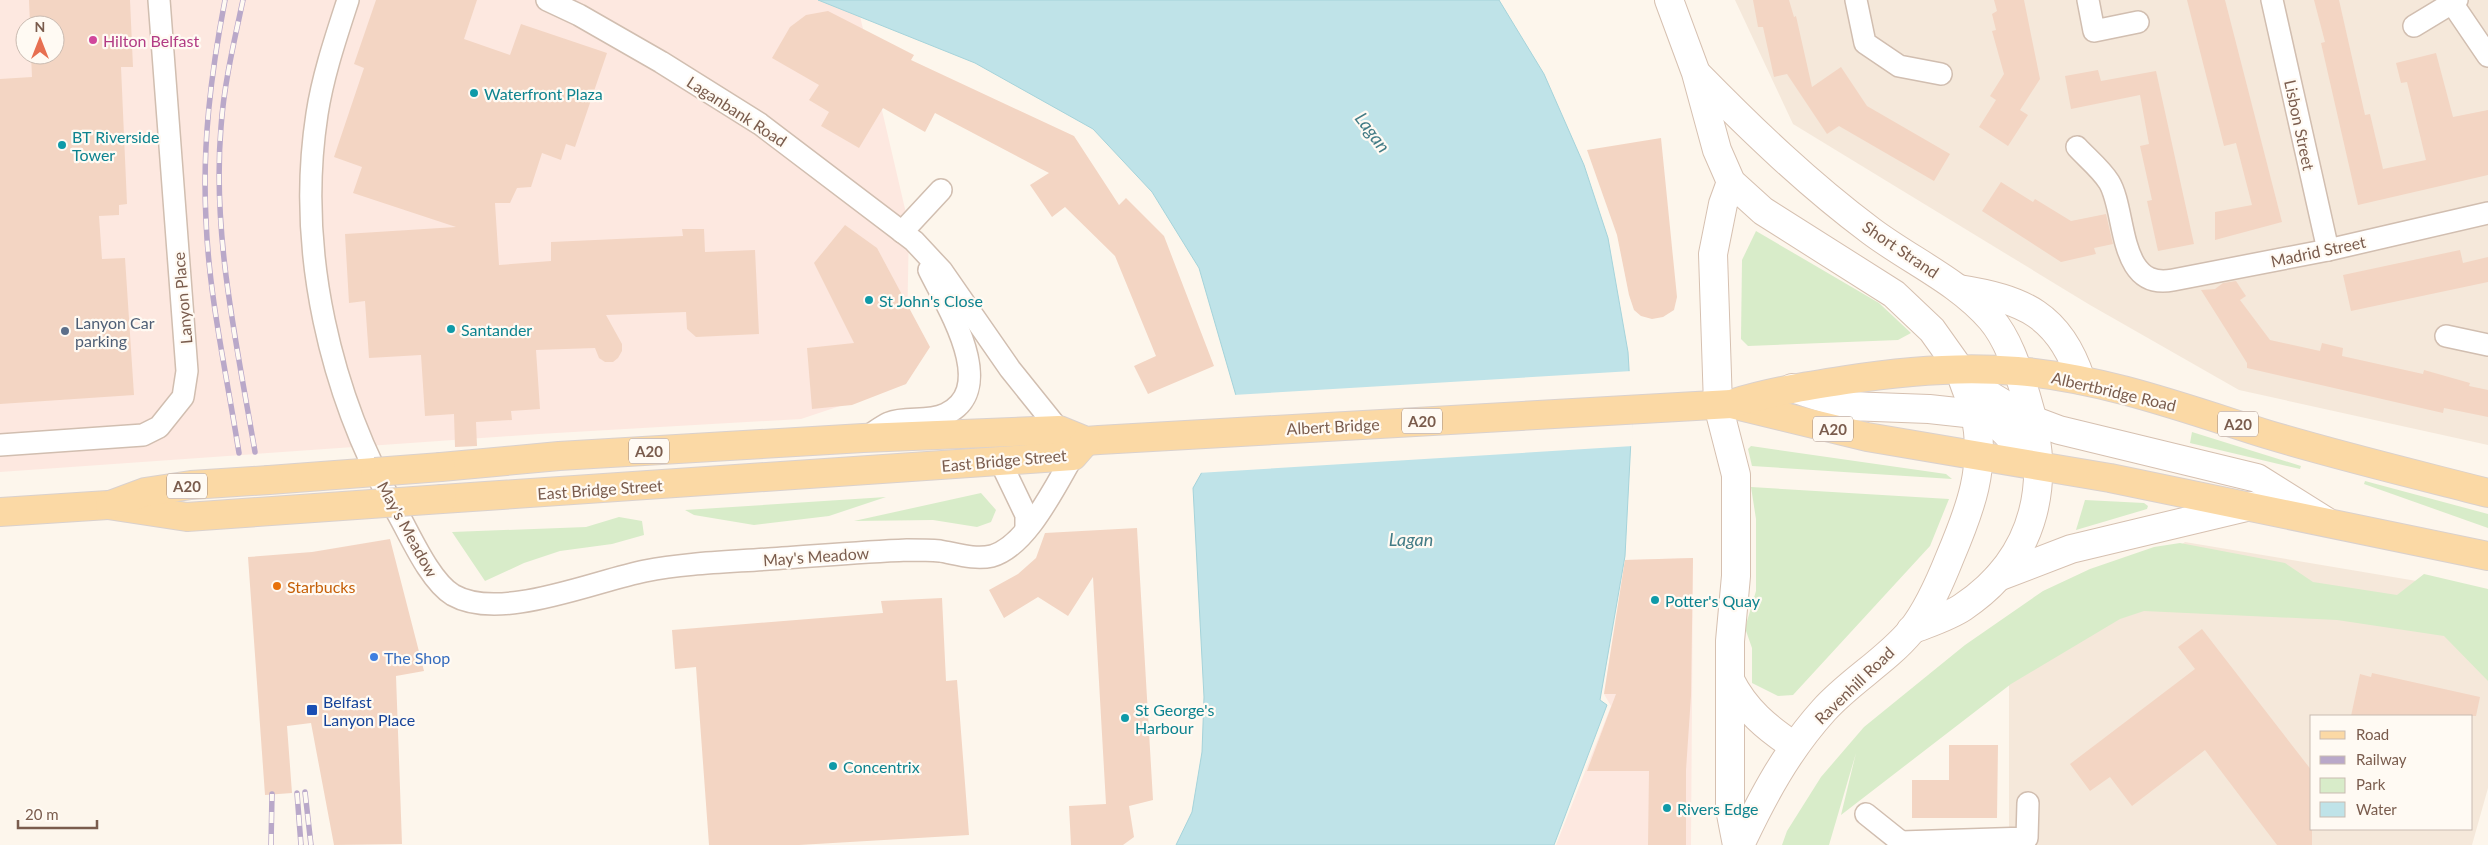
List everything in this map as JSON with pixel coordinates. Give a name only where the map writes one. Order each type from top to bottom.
[{"type":"main road","name":"Short Strand","points":[[1669,0],[1696,73],[1717,150],[1731,182],[1763,211],[1894,294],[1932,330],[1959,368]]},
{"type":"main road","name":"Short Strand","points":[[1696,73],[1756,133],[1808,179],[1872,232],[1959,289],[1992,320],[2018,371],[2033,420],[2040,466]]},
{"type":"main road","points":[[1731,182],[1722,204],[1713,254],[1725,405],[1736,475],[1736,576],[1730,641],[1730,809],[1738,845]]},
{"type":"main road","points":[[1959,289],[1994,294],[2017,303],[2051,324],[2071,351],[2081,380]]},
{"type":"main road","points":[[1959,368],[1990,397],[2033,420],[2081,436],[2257,478],[2328,523]]},
{"type":"main road","name":"Albertbridge Road","points":[[1640,408],[1725,405],[1792,388],[1892,373],[1959,368],[2018,371],[2081,380],[2184,407],[2347,457],[2488,493]]},
{"type":"main road","name":"Ravenhill Road","points":[[1738,845],[1765,792],[1794,746],[1825,709],[1911,630],[1940,582],[1967,519],[1976,485],[1978,456],[1975,414],[1959,368]]},
{"type":"main road","points":[[1792,388],[1848,406],[1975,414],[1992,419],[2040,466]]},
{"type":"main road","name":"Albertbridge Road","points":[[1725,405],[1834,430],[2110,478],[2488,556]]},
{"type":"main road","name":"Albert Bridge","points":[[1176,436],[1640,408]]},
{"type":"main road","name":"East Bridge Street","points":[[108,505],[145,492],[191,485],[441,467],[559,456],[863,438],[1059,430],[1080,448]]},
{"type":"main road","name":"East Bridge Street","points":[[0,512],[108,505],[187,517],[1000,461],[1080,448],[1176,436]]},
{"type":"main road","name":"Ravenhill Road","points":[[1911,630],[1963,607],[1996,578],[2016,554],[2028,529],[2038,491],[2040,466]]},
{"type":"main road","points":[[1996,578],[2071,549],[2251,506]]},
{"type":"main road","points":[[1730,680],[1755,716],[1770,730],[1794,746]]},
{"type":"street","name":"Lanyon Place","points":[[0,445],[143,435],[159,428],[183,397],[187,371],[186,327],[179,268],[159,0]]},
{"type":"street","name":"May's Meadow","points":[[348,0],[322,86],[312,167],[314,254],[321,296],[336,369],[361,442],[387,494],[423,557],[438,582],[450,594],[468,601],[485,604],[520,601],[566,593],[645,571],[706,563],[910,550],[990,556],[1016,543],[1047,502],[1080,448]]},
{"type":"street","name":"Laganbank Road","points":[[547,0],[579,15],[661,62],[760,124],[908,236],[942,271],[1010,370],[1059,430]]},
{"type":"street","points":[[1856,0],[1864,43],[1899,66],[1940,74]]},
{"type":"street","points":[[2088,0],[2094,31],[2138,22]]},
{"type":"street","name":"Lisbon Street","points":[[2272,0],[2328,250]]},
{"type":"street","points":[[2414,26],[2455,2],[2488,56]]},
{"type":"street","name":"Madrid Street","points":[[2077,147],[2109,182],[2127,246],[2136,266],[2147,279],[2166,282],[2328,250],[2488,213]]},
{"type":"street","points":[[908,236],[941,190]]},
{"type":"street","name":"Laganbank Road","points":[[863,438],[890,423],[928,419],[945,415],[957,406],[968,390],[970,374],[968,358],[960,330],[908,236]]},
{"type":"street","points":[[2446,336],[2488,345]]},
{"type":"street","points":[[1000,461],[1026,515],[1026,528]]},
{"type":"street","points":[[1866,814],[1901,844],[2027,838],[2028,803]]},
{"type":"shaded area","points":[[0,0],[819,0],[860,16],[909,226],[906,384],[801,419],[539,434],[0,472]]},
{"type":"shaded area","points":[[1735,0],[2488,0],[2488,445],[2239,390],[2090,305],[1793,124]]},
{"type":"shaded area","points":[[2185,542],[2488,593],[2488,788],[2472,845],[2009,845],[2009,678]]},
{"type":"shaded area","points":[[1693,558],[1691,845],[1556,845],[1611,706],[1604,694],[1625,560]]},
{"type":"green space","points":[[1756,231],[1879,303],[1911,333],[1898,340],[1748,346],[1741,339],[1742,260]]},
{"type":"green space","points":[[2192,432],[2301,466],[2300,469],[2190,443]]},
{"type":"green space","points":[[1751,446],[1946,474],[1952,479],[1752,466],[1748,449]]},
{"type":"green space","points":[[2365,481],[2488,514],[2488,528],[2364,484]]},
{"type":"green space","points":[[1751,487],[1949,499],[1930,546],[1793,695],[1778,696],[1752,683],[1752,648],[1745,628],[1756,591],[1756,519]]},
{"type":"green space","points":[[981,493],[996,510],[991,522],[977,527],[933,520],[854,521]]},
{"type":"green space","points":[[886,497],[829,516],[754,525],[694,515],[685,510]]},
{"type":"green space","points":[[2085,500],[2144,503],[2148,506],[2147,509],[2076,530]]},
{"type":"green space","points":[[619,517],[642,521],[644,535],[612,544],[560,551],[524,563],[485,581],[452,532],[586,527]]},
{"type":"green space","points":[[2180,543],[2285,563],[2313,582],[2397,595],[2424,574],[2488,589],[2488,681],[2444,636],[2337,620],[2144,611],[2120,619],[2011,684],[1841,815],[1856,753],[1829,845],[1782,845],[1787,831],[1821,777],[1864,727],[1965,645],[2043,591],[2090,569],[2154,547]]},
{"type":"water","name":"Lagan","points":[[818,0],[1499,0],[1544,74],[1584,165],[1608,238],[1628,352],[1632,420],[1625,556],[1600,700],[1607,705],[1554,845],[1176,845],[1192,812],[1202,752],[1204,697],[1193,488],[1239,406],[1199,268],[1152,192],[1093,129],[975,63]]},
{"type":"pier","points":[[1632,371],[1633,446],[1198,473],[1236,406],[1233,395]]},
{"type":"building","points":[[29,0],[130,0],[133,67],[121,67],[127,204],[119,205],[119,215],[99,216],[102,259],[125,258],[134,395],[0,404],[0,79],[32,77],[31,65],[65,65],[65,15],[30,15]]},
{"type":"building","points":[[376,0],[477,0],[464,39],[510,55],[521,24],[607,53],[575,147],[566,144],[561,160],[542,153],[531,187],[517,188],[510,203],[495,203],[499,265],[551,261],[551,242],[683,236],[682,229],[704,229],[705,252],[755,250],[759,334],[696,337],[687,329],[686,312],[606,315],[622,344],[622,351],[618,358],[613,362],[605,362],[599,358],[595,348],[536,350],[540,409],[511,411],[512,420],[476,422],[477,446],[455,447],[454,414],[425,416],[421,355],[369,358],[365,301],[349,303],[345,234],[456,227],[353,193],[362,167],[334,157],[364,68],[354,64]]},
{"type":"building","points":[[1753,0],[1789,0],[1794,17],[1796,16],[1812,87],[1841,67],[1867,106],[1950,154],[1934,181],[1839,126],[1827,134],[1787,74],[1774,77],[1763,27],[1758,27]]},
{"type":"building","points":[[1994,0],[2024,0],[2040,79],[2020,110],[2028,115],[2008,146],[1979,127],[1996,100],[1990,96],[2004,74],[1992,31],[1996,30],[1992,14],[1997,11]]},
{"type":"building","points":[[2187,0],[2225,0],[2282,222],[2215,240],[2215,212],[2252,205],[2236,143],[2224,146]]},
{"type":"building","points":[[2314,0],[2339,0],[2365,115],[2370,114],[2383,169],[2426,160],[2407,82],[2401,83],[2396,63],[2436,53],[2453,117],[2488,110],[2488,175],[2358,205],[2321,43],[2325,42]]},
{"type":"building","points":[[828,11],[914,55],[911,60],[1074,136],[1119,205],[1126,198],[1164,236],[1214,366],[1148,394],[1134,366],[1156,356],[1115,256],[1065,207],[1052,217],[1030,185],[1049,173],[935,113],[925,132],[883,108],[859,148],[821,126],[829,112],[809,100],[819,85],[772,58],[790,27],[806,15]]},
{"type":"building","points":[[2098,70],[2101,81],[2156,71],[2194,244],[2158,251],[2147,201],[2152,200],[2140,146],[2149,144],[2140,95],[2071,109],[2065,76]]},
{"type":"building","points":[[1661,138],[1677,297],[1674,310],[1663,317],[1652,319],[1641,316],[1634,310],[1629,295],[1617,235],[1587,150]]},
{"type":"building","points":[[2001,182],[2033,202],[2035,199],[2071,221],[2106,214],[2113,244],[2094,248],[2096,254],[2061,262],[1982,211]]},
{"type":"building","name":"St John's Close","points":[[845,225],[877,248],[930,347],[906,384],[852,405],[812,409],[807,348],[854,343],[814,263]]},
{"type":"building","points":[[2460,250],[2463,263],[2488,257],[2488,282],[2351,311],[2343,275]]},
{"type":"building","points":[[2236,281],[2246,296],[2240,300],[2270,340],[2320,351],[2322,343],[2343,348],[2342,356],[2423,374],[2424,370],[2470,383],[2469,386],[2488,390],[2488,417],[2444,408],[2443,413],[2247,368],[2247,363],[2201,290],[2215,289],[2223,283]]},
{"type":"building","name":"St George's Harbour","points":[[1137,528],[1153,800],[1129,806],[1134,837],[1123,845],[1071,845],[1069,806],[1106,804],[1093,577],[1068,616],[1038,597],[1004,618],[989,590],[1018,574],[1036,558],[1045,533]]},
{"type":"building","name":"Belfast Lanyon Place","points":[[390,539],[424,671],[396,676],[402,844],[334,845],[311,723],[287,726],[292,793],[265,795],[248,557],[312,552]]},
{"type":"building","points":[[1693,558],[1691,696],[1686,770],[1686,845],[1648,845],[1649,771],[1587,771],[1616,694],[1604,694],[1625,560]]},
{"type":"building","name":"Concentrix","points":[[942,598],[946,681],[957,680],[969,835],[799,845],[709,845],[696,667],[675,669],[672,630],[883,613],[881,601]]},
{"type":"building","points":[[2202,629],[2310,768],[2310,830],[2312,830],[2312,845],[2277,845],[2205,750],[2132,806],[2110,777],[2090,791],[2070,764],[2195,669],[2178,647]]},
{"type":"building","points":[[2372,673],[2480,697],[2476,716],[2351,715],[2360,674],[2371,677]]},
{"type":"building","points":[[1949,745],[1998,745],[1997,818],[1912,818],[1912,780],[1949,780]]},
{"type":"railway","points":[[225,0],[209,109],[205,192],[211,278],[239,453]]},
{"type":"railway","points":[[243,0],[222,111],[219,168],[220,209],[228,290],[255,452]]},
{"type":"railway","points":[[305,792],[311,845]]},
{"type":"railway","points":[[297,793],[301,845]]},
{"type":"railway","points":[[271,845],[272,794]]},
{"type":"place","name":"Hilton Belfast","points":[[93,40]]},
{"type":"place","name":"Waterfront Plaza","points":[[474,93]]},
{"type":"place","name":"BT Riverside Tower","points":[[62,145]]},
{"type":"place","name":"St John's Close","points":[[869,300]]},
{"type":"place","name":"Santander","points":[[451,329]]},
{"type":"place","name":"Lanyon Car parking","points":[[65,331]]},
{"type":"place","name":"Starbucks","points":[[277,586]]},
{"type":"place","name":"Potter's Quay","points":[[1655,600]]},
{"type":"place","name":"The Shop","points":[[374,657]]},
{"type":"place","name":"Belfast Lanyon Place","points":[[312,710]]},
{"type":"place","name":"St George's Harbour","points":[[1125,718]]},
{"type":"place","name":"Concentrix","points":[[833,766]]},
{"type":"place","name":"Rivers Edge","points":[[1667,808]]}]
